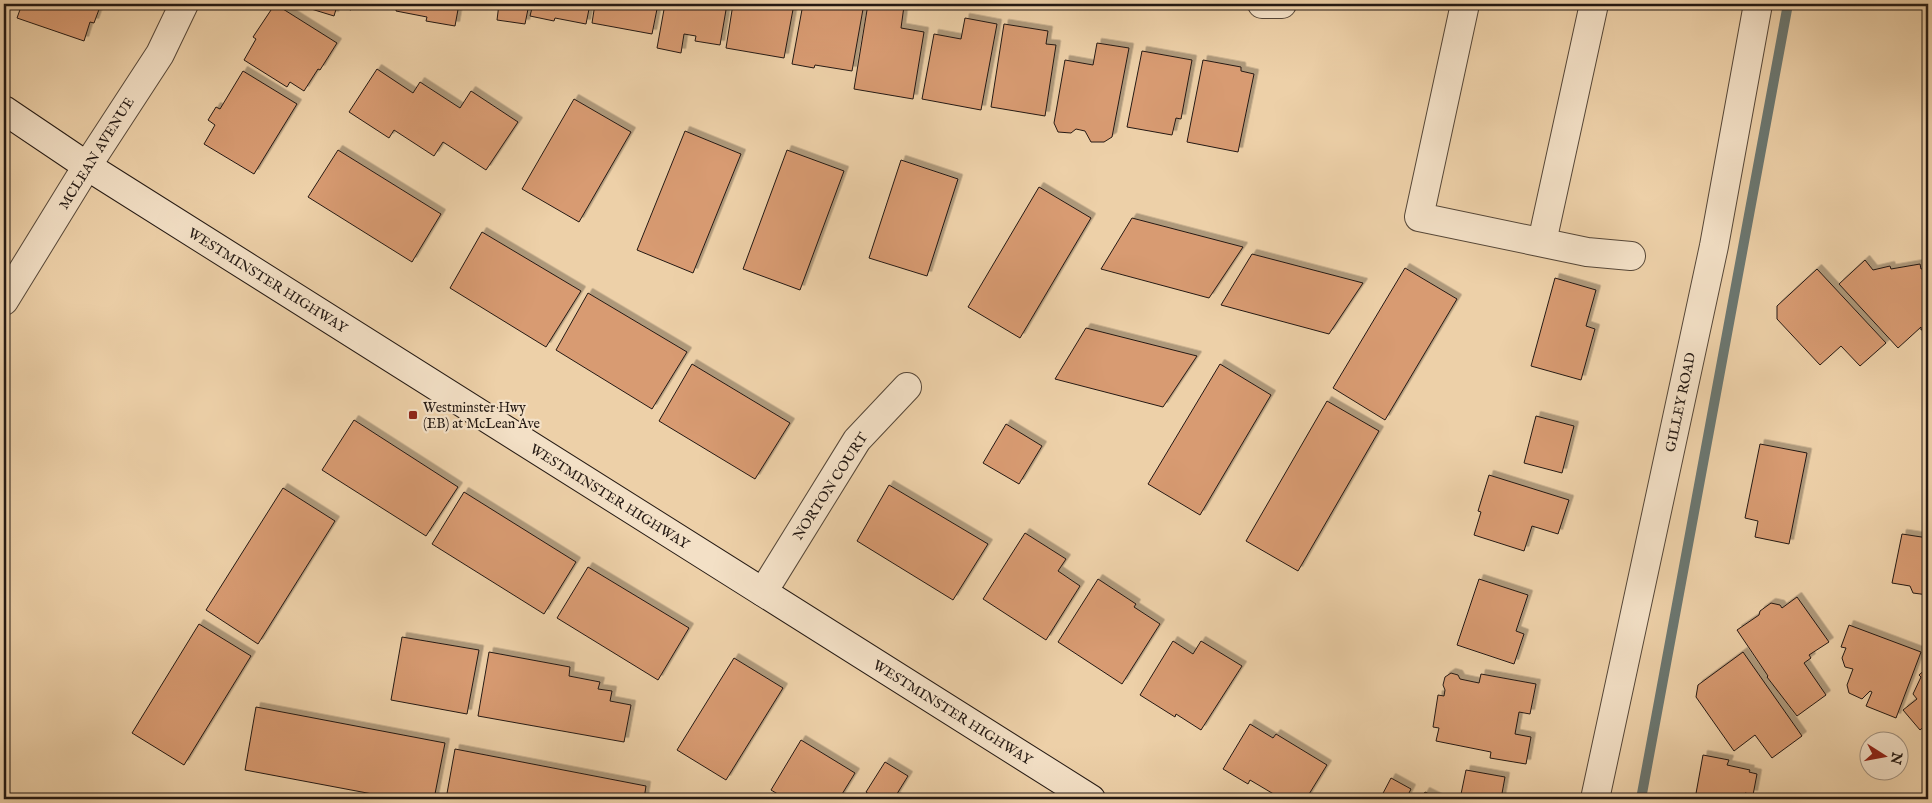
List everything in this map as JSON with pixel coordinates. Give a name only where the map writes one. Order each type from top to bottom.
[{"type":"street","name":"MCLEAN AVENUE","points":[[4,301],[87,166],[160,54],[184,4]]},
{"type":"street","points":[[1262,4],[1282,4]]},
{"type":"street","points":[[1465,4],[1419,217],[1587,252],[1631,256]]},
{"type":"street","points":[[1542,242],[1594,4]]},
{"type":"street","name":"GILLEY ROAD","points":[[1595,799],[1714,246],[1758,4]]},
{"type":"street","name":"WESTMINSTER HIGHWAY","points":[[4,110],[87,166],[1091,799]]},
{"type":"street","name":"NORTON COURT","points":[[763,592],[857,440],[907,387]]},
{"type":"building","points":[[22,4],[101,4],[94,23],[90,22],[84,41],[17,18]]},
{"type":"building","points":[[275,4],[337,43],[304,91],[290,82],[287,87],[244,60],[256,39],[253,37]]},
{"type":"building","points":[[295,4],[352,4],[351,10],[337,6],[334,16]]},
{"type":"building","points":[[397,4],[459,4],[455,26],[426,21],[427,17],[396,11]]},
{"type":"building","points":[[499,4],[529,4],[525,24],[497,20]]},
{"type":"building","points":[[533,4],[590,4],[586,24],[555,18],[554,21],[530,16]]},
{"type":"building","points":[[595,4],[658,4],[652,34],[592,23]]},
{"type":"building","points":[[665,4],[727,4],[720,45],[695,41],[696,36],[684,34],[681,53],[657,48]]},
{"type":"building","points":[[733,4],[794,4],[784,58],[726,48]]},
{"type":"building","points":[[803,4],[847,4],[847,6],[863,9],[852,71],[815,65],[814,68],[792,64]]},
{"type":"building","points":[[868,4],[904,6],[901,28],[924,32],[913,99],[854,89]]},
{"type":"building","points":[[965,18],[997,24],[981,110],[922,99],[934,34],[961,39]]},
{"type":"building","points":[[1004,24],[1048,31],[1046,44],[1056,45],[1045,116],[991,107]]},
{"type":"building","points":[[1097,43],[1129,48],[1112,137],[1104,142],[1091,142],[1085,131],[1076,129],[1071,133],[1058,132],[1054,123],[1065,60],[1093,65]]},
{"type":"building","points":[[1142,51],[1192,60],[1181,119],[1176,118],[1172,135],[1127,127]]},
{"type":"building","points":[[1203,60],[1241,67],[1241,71],[1254,74],[1238,152],[1187,142]]},
{"type":"building","points":[[377,69],[413,93],[420,82],[460,108],[471,91],[518,122],[486,170],[443,142],[434,156],[394,130],[389,138],[349,112]]},
{"type":"building","points":[[243,71],[297,104],[254,174],[204,144],[215,125],[208,120],[216,107],[220,109]]},
{"type":"building","points":[[574,99],[631,132],[579,222],[522,189]]},
{"type":"building","points":[[685,131],[741,154],[693,273],[637,250]]},
{"type":"building","points":[[338,150],[441,214],[412,262],[308,197]]},
{"type":"building","points":[[787,150],[844,171],[800,290],[743,269]]},
{"type":"building","points":[[901,160],[958,179],[927,276],[869,258]]},
{"type":"building","points":[[1039,187],[1091,218],[1020,338],[968,307]]},
{"type":"building","points":[[1132,218],[1243,247],[1209,298],[1101,269]]},
{"type":"building","points":[[482,232],[581,291],[546,347],[450,288]]},
{"type":"building","points":[[1252,254],[1363,283],[1329,334],[1221,305]]},
{"type":"building","points":[[1865,260],[1873,270],[1890,266],[1891,269],[1920,264],[1921,269],[1928,268],[1928,343],[1925,329],[1921,330],[1921,327],[1898,348],[1839,284]]},
{"type":"building","points":[[1405,268],[1457,299],[1385,420],[1333,388]]},
{"type":"building","points":[[1817,269],[1886,343],[1860,366],[1841,346],[1820,365],[1777,319],[1777,306]]},
{"type":"building","points":[[1555,278],[1596,290],[1586,326],[1595,329],[1581,380],[1531,366]]},
{"type":"building","points":[[588,293],[687,352],[652,409],[556,350]]},
{"type":"building","points":[[1086,328],[1197,356],[1163,407],[1055,379]]},
{"type":"building","points":[[692,364],[790,423],[755,479],[659,421]]},
{"type":"building","points":[[1220,364],[1271,395],[1200,515],[1148,484]]},
{"type":"building","points":[[1327,401],[1379,431],[1298,571],[1246,541]]},
{"type":"building","points":[[1536,416],[1574,426],[1562,473],[1524,463]]},
{"type":"building","points":[[354,420],[458,487],[426,536],[322,470]]},
{"type":"building","points":[[1006,424],[1042,446],[1019,484],[983,463]]},
{"type":"building","points":[[1760,444],[1807,453],[1789,544],[1755,537],[1758,521],[1745,518]]},
{"type":"building","points":[[1489,475],[1569,500],[1558,534],[1532,526],[1524,551],[1474,535],[1481,512],[1478,511]]},
{"type":"building","points":[[889,485],[988,544],[953,600],[857,541]]},
{"type":"building","points":[[283,488],[335,521],[258,644],[206,610]]},
{"type":"building","points":[[464,492],[576,562],[544,614],[432,544]]},
{"type":"building","points":[[1025,533],[1066,559],[1058,571],[1080,586],[1046,640],[983,599]]},
{"type":"building","points":[[1902,534],[1928,538],[1928,595],[1913,593],[1910,586],[1892,583]]},
{"type":"building","points":[[588,567],[689,628],[658,680],[557,618]]},
{"type":"building","points":[[1098,579],[1136,604],[1134,607],[1160,624],[1122,684],[1058,642]]},
{"type":"building","points":[[1479,579],[1528,595],[1516,631],[1524,634],[1514,664],[1457,645]]},
{"type":"building","points":[[1797,597],[1829,642],[1809,655],[1811,658],[1804,663],[1826,695],[1797,716],[1767,677],[1737,630],[1759,615],[1760,611],[1771,603],[1780,605],[1782,608]]},
{"type":"building","points":[[199,624],[251,656],[184,765],[132,733]]},
{"type":"building","points":[[1849,625],[1921,652],[1896,718],[1866,706],[1872,692],[1870,691],[1862,699],[1849,693],[1847,685],[1853,669],[1845,667],[1842,658],[1846,648],[1841,647]]},
{"type":"building","points":[[402,637],[479,650],[467,714],[391,700]]},
{"type":"building","points":[[1173,641],[1193,654],[1201,641],[1242,666],[1201,730],[1176,714],[1175,717],[1140,695]]},
{"type":"building","points":[[489,652],[570,667],[569,676],[600,682],[598,689],[612,691],[610,701],[631,705],[624,742],[478,716]]},
{"type":"building","points":[[1743,652],[1802,736],[1772,758],[1755,735],[1734,751],[1696,697],[1698,685]]},
{"type":"building","points":[[734,658],[783,688],[726,780],[677,750]]},
{"type":"building","points":[[1928,667],[1928,723],[1920,730],[1903,710],[1917,699],[1913,694],[1921,677],[1919,675]]},
{"type":"building","points":[[1451,673],[1458,675],[1460,679],[1479,683],[1481,674],[1536,684],[1530,714],[1519,712],[1515,734],[1531,737],[1526,764],[1490,758],[1491,752],[1436,741],[1439,728],[1433,727],[1438,695],[1444,696],[1445,690],[1443,685],[1445,677]]},
{"type":"building","points":[[256,707],[445,743],[434,799],[399,799],[245,770]]},
{"type":"building","points":[[1250,724],[1273,738],[1276,734],[1327,765],[1306,799],[1282,799],[1250,780],[1248,784],[1223,769]]},
{"type":"building","points":[[801,740],[855,773],[839,799],[786,799],[771,790]]},
{"type":"building","points":[[455,749],[646,786],[644,799],[446,799]]},
{"type":"building","points":[[1703,755],[1729,760],[1727,765],[1750,770],[1749,772],[1757,774],[1753,795],[1745,793],[1744,798],[1751,799],[1695,799]]},
{"type":"building","points":[[885,762],[908,776],[895,797],[899,799],[867,799],[870,795],[866,792]]},
{"type":"building","points":[[1466,770],[1505,777],[1501,799],[1460,799]]},
{"type":"building","points":[[1391,778],[1411,789],[1406,799],[1380,799]]},
{"type":"building","points":[[1425,792],[1439,799],[1421,799]]},
{"type":"waterway","points":[[1641,799],[1788,4]]},
{"type":"place","name":"Westminster Hwy (EB) at McLean Ave","points":[[413,415]]}]
